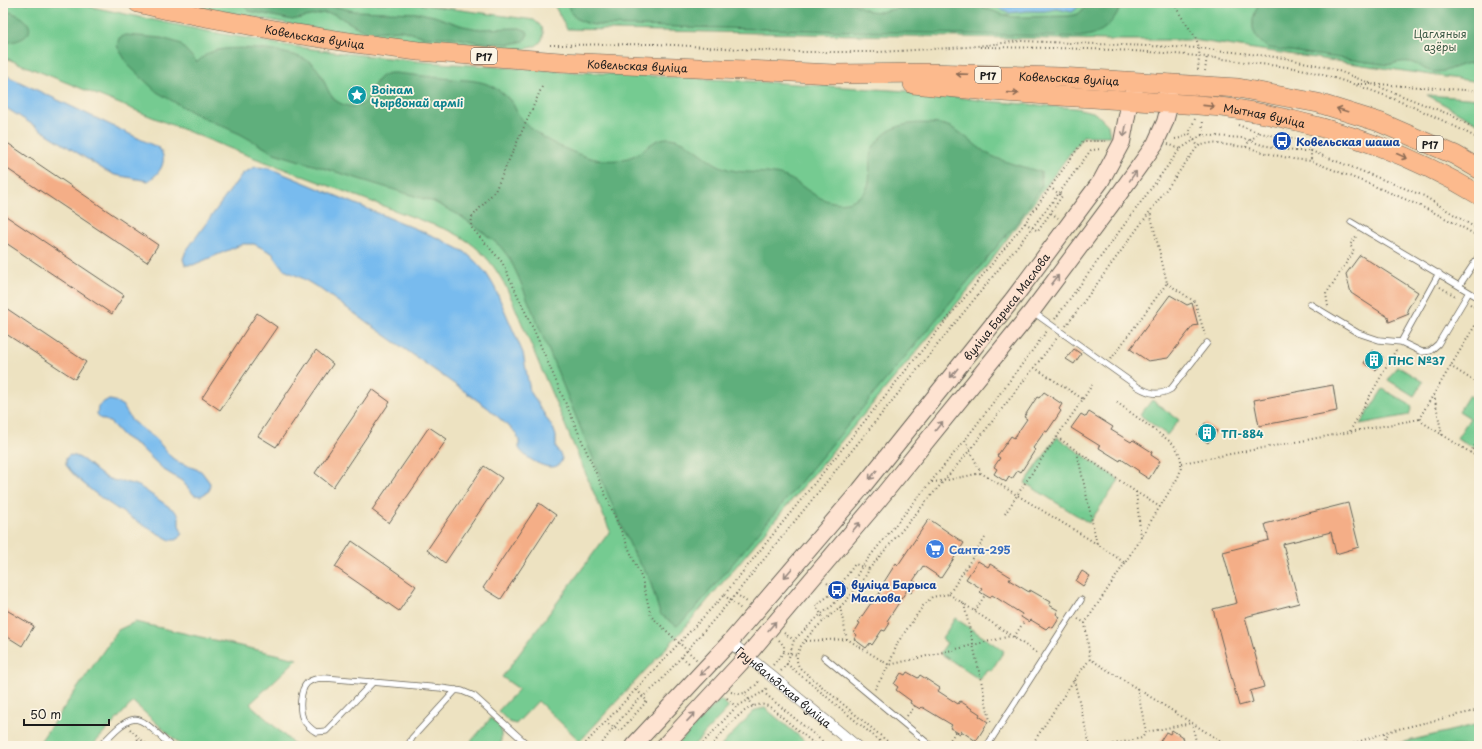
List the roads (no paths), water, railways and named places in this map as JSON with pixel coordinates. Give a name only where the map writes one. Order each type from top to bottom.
[{"type":"highway","name":"Ковельская вуліца","points":[[138,3],[296,34],[418,51],[560,62],[835,74],[929,73],[1141,82]]},
{"type":"highway","name":"Р17","points":[[835,74],[966,90],[1130,100]]},
{"type":"highway","name":"Мытная вуліца","points":[[1141,82],[1238,88],[1318,103],[1379,122],[1455,155],[1479,169]]},
{"type":"highway","name":"Мытная вуліца","points":[[1130,100],[1246,110],[1287,118],[1350,136],[1395,152],[1451,178],[1479,195]]},
{"type":"main road","name":"вуліца Барыса Маслова","points":[[633,746],[730,642],[860,490],[1013,298],[1101,181],[1113,145],[1123,138],[1130,100],[1134,89],[1141,82]]},
{"type":"main road","points":[[1163,83],[1168,92],[1170,103]]},
{"type":"main road","name":"вуліца Барыса Маслова","points":[[664,746],[747,656],[878,501],[1032,311],[1155,144],[1165,122],[1170,103]]},
{"type":"street","name":"Грунвальдская вуліца","points":[[730,642],[856,746]]},
{"type":"lane","points":[[1351,222],[1479,298]]},
{"type":"lane","points":[[1459,286],[1479,256]]},
{"type":"lane","points":[[1401,342],[1439,273]]},
{"type":"lane","points":[[1310,304],[1351,330],[1365,336],[1379,340],[1401,342],[1422,352],[1433,349],[1438,344],[1469,292]]},
{"type":"lane","points":[[1032,311],[1146,392],[1157,394],[1165,393],[1172,389],[1207,343]]},
{"type":"lane","points":[[987,746],[1081,600]]},
{"type":"lane","points":[[824,657],[931,746]]},
{"type":"lane","points":[[373,682],[326,731],[316,732],[304,720],[302,710],[303,690],[306,684],[312,680],[325,678],[373,682],[456,690],[474,696],[529,746]]},
{"type":"lane","points":[[408,746],[412,738],[456,690]]},
{"type":"lane","points":[[100,746],[123,723],[133,719],[143,722],[171,746]]},
{"type":"water","points":[[989,3],[1081,3],[1072,12],[1057,9],[1010,13]]},
{"type":"water","points":[[3,74],[159,148],[162,153],[163,162],[159,171],[148,181],[115,175],[106,171],[3,106]]},
{"type":"water","points":[[255,167],[269,168],[438,238],[465,252],[476,262],[486,273],[494,286],[523,353],[530,391],[554,430],[556,436],[556,447],[562,458],[559,464],[555,467],[548,467],[541,465],[527,457],[519,448],[519,441],[516,433],[488,408],[320,289],[302,278],[284,270],[272,253],[254,244],[243,244],[193,265],[185,265],[183,259],[186,251],[242,174]]},
{"type":"water","points":[[110,400],[123,406],[132,421],[156,439],[171,457],[178,462],[201,471],[210,483],[209,491],[201,496],[194,495],[182,481],[164,470],[139,446],[123,436],[111,423],[100,418],[97,414],[98,407],[105,401]]},
{"type":"water","points":[[70,455],[80,458],[109,479],[139,486],[175,511],[179,516],[179,525],[182,533],[179,538],[176,540],[170,540],[114,507],[99,496],[86,486],[66,465],[66,458]]},
{"type":"place","name":"Воінам Чырвонай арміі","points":[[357,95]]},
{"type":"place","name":"Ковельская шаша","points":[[1282,141]]},
{"type":"place","name":"ПНС №37","points":[[1374,360]]},
{"type":"place","name":"ТП-884","points":[[1207,433]]},
{"type":"place","name":"Санта-295","points":[[935,549]]},
{"type":"place","name":"вуліца Барыса Маслова","points":[[837,590]]},
{"type":"park label","name":"Цагляныя азёры","points":[[1440,39]]}]
